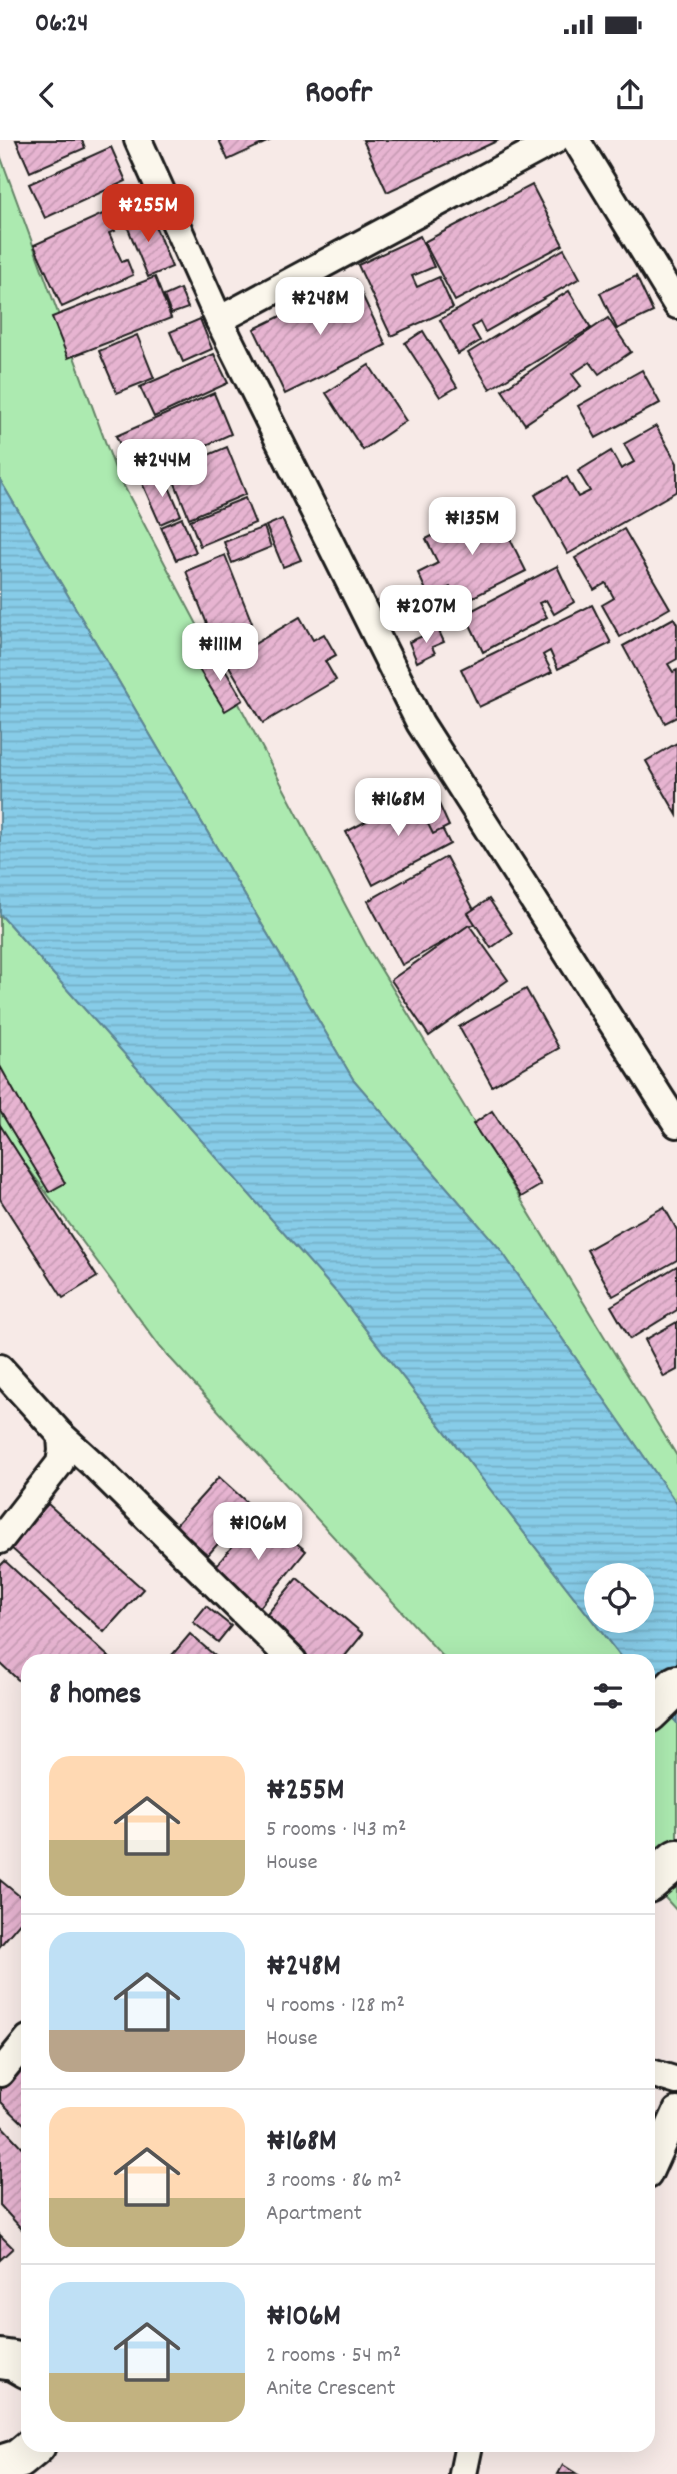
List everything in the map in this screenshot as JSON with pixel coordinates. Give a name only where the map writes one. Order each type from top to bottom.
[{"type":"main road","points":[[655,1706],[677,1685]]},
{"type":"main road","points":[[655,1877],[677,1859]]},
{"type":"main road","points":[[0,2465],[19,2459],[28,2452]]},
{"type":"street","points":[[138,140],[219,320],[420,723],[677,1125]]},
{"type":"street","points":[[219,320],[555,140]]},
{"type":"street","points":[[576,140],[677,305]]},
{"type":"street","points":[[0,1368],[61,1435],[286,1654]]},
{"type":"street","points":[[0,1540],[60,1463],[61,1435]]},
{"type":"street","points":[[0,2073],[21,2048]]},
{"type":"street","points":[[655,2074],[677,2081]]},
{"type":"street","points":[[655,2160],[677,2111]]},
{"type":"street","points":[[463,2474],[467,2452]]},
{"type":"green space","points":[[0,155],[116,471],[368,948],[677,1456],[677,1504],[500,1249],[353,1079],[0,480]]},
{"type":"green space","points":[[0,914],[338,1294],[584,1610],[584,1633],[602,1633],[619,1654],[441,1654],[161,1348],[0,1130]]},
{"type":"green space","points":[[655,1699],[677,1723],[677,1911],[655,1887]]},
{"type":"water","points":[[0,480],[353,1079],[500,1249],[677,1504],[677,1723],[655,1699],[655,1654],[619,1654],[602,1633],[654,1633],[654,1563],[584,1563],[584,1610],[338,1294],[0,914]]},
{"type":"building","points":[[16,140],[82,140],[85,148],[30,172]]},
{"type":"building","points":[[219,140],[271,140],[228,160]]},
{"type":"building","points":[[363,140],[499,140],[387,192]]},
{"type":"building","points":[[111,147],[126,181],[45,218],[29,184]]},
{"type":"building","points":[[532,185],[563,245],[455,301],[424,242]]},
{"type":"building","points":[[149,211],[172,267],[148,277],[125,221]]},
{"type":"building","points":[[107,212],[115,231],[109,233],[122,262],[127,260],[133,275],[62,307],[34,245]]},
{"type":"building","points":[[420,236],[434,267],[412,276],[417,287],[439,277],[453,308],[391,336],[358,265]]},
{"type":"building","points":[[564,249],[580,278],[485,332],[480,322],[472,327],[480,341],[458,354],[440,320]]},
{"type":"building","points":[[636,276],[653,312],[617,329],[600,293]]},
{"type":"building","points":[[155,277],[171,318],[68,358],[52,317]]},
{"type":"building","points":[[355,280],[386,345],[285,394],[254,329]]},
{"type":"building","points":[[180,289],[188,308],[171,314],[164,296]]},
{"type":"building","points":[[569,291],[591,328],[490,389],[468,353]]},
{"type":"building","points":[[608,318],[631,352],[599,374],[590,362],[572,374],[581,386],[525,424],[502,390]]},
{"type":"building","points":[[200,319],[212,349],[183,362],[170,332]]},
{"type":"building","points":[[423,331],[457,387],[440,397],[405,343]]},
{"type":"building","points":[[137,335],[154,378],[117,393],[99,351]]},
{"type":"building","points":[[214,354],[228,383],[154,417],[140,387]]},
{"type":"building","points":[[369,365],[406,421],[363,450],[326,393]]},
{"type":"building","points":[[642,370],[660,403],[596,438],[578,406]]},
{"type":"building","points":[[214,393],[231,434],[135,477],[116,436]]},
{"type":"building","points":[[656,426],[677,463],[677,491],[568,554],[535,495],[567,477],[578,497],[590,491],[578,471],[611,451],[621,469],[634,462],[624,444]]},
{"type":"building","points":[[227,447],[246,494],[189,518],[170,471]]},
{"type":"building","points":[[163,473],[181,515],[160,524],[142,483]]},
{"type":"building","points":[[245,498],[255,523],[200,546],[190,520]]},
{"type":"building","points":[[493,505],[526,571],[459,604],[450,587],[429,597],[418,573],[438,563],[426,539]]},
{"type":"building","points":[[182,518],[196,552],[176,560],[161,527]]},
{"type":"building","points":[[282,519],[301,560],[283,567],[266,526]]},
{"type":"building","points":[[264,527],[271,547],[232,563],[224,542]]},
{"type":"building","points":[[624,529],[670,608],[620,637],[602,605],[614,598],[606,583],[594,590],[575,558]]},
{"type":"building","points":[[225,555],[252,623],[213,639],[186,571]]},
{"type":"building","points":[[557,566],[574,602],[554,614],[546,600],[539,603],[547,617],[483,652],[465,614]]},
{"type":"building","points":[[592,605],[611,643],[558,669],[550,651],[543,655],[552,672],[479,707],[461,669]]},
{"type":"building","points":[[300,617],[313,640],[324,634],[336,655],[325,661],[336,680],[263,723],[226,661]]},
{"type":"building","points":[[674,618],[677,624],[677,659],[668,664],[673,672],[677,670],[677,717],[665,723],[623,646]]},
{"type":"building","points":[[438,629],[444,642],[432,647],[435,653],[417,662],[409,642]]},
{"type":"building","points":[[216,655],[243,700],[225,711],[197,666]]},
{"type":"building","points":[[677,743],[677,815],[646,761]]},
{"type":"building","points":[[423,791],[450,844],[373,885],[346,832]]},
{"type":"building","points":[[439,804],[449,826],[433,834],[422,812]]},
{"type":"building","points":[[446,857],[480,921],[402,965],[368,901]]},
{"type":"building","points":[[489,899],[512,933],[491,948],[468,913]]},
{"type":"building","points":[[469,925],[508,980],[429,1036],[391,980]]},
{"type":"building","points":[[526,989],[559,1048],[492,1086],[459,1027]]},
{"type":"building","points":[[0,1066],[65,1183],[49,1192],[0,1111]]},
{"type":"building","points":[[492,1111],[541,1185],[521,1197],[473,1124]]},
{"type":"building","points":[[0,1125],[97,1277],[63,1298],[0,1199]]},
{"type":"building","points":[[664,1207],[677,1230],[677,1260],[613,1296],[587,1250]]},
{"type":"building","points":[[677,1266],[677,1310],[630,1339],[611,1306]]},
{"type":"building","points":[[677,1322],[677,1370],[664,1377],[645,1340]]},
{"type":"building","points":[[219,1477],[251,1506],[208,1555],[175,1526]]},
{"type":"building","points":[[48,1504],[143,1589],[104,1632],[10,1547]]},
{"type":"building","points":[[260,1513],[306,1551],[257,1611],[211,1572]]},
{"type":"building","points":[[5,1561],[106,1654],[21,1654],[21,1682],[0,1663],[0,1566]]},
{"type":"building","points":[[297,1578],[363,1634],[347,1654],[305,1654],[263,1619]]},
{"type":"building","points":[[206,1606],[231,1626],[218,1642],[193,1622]]},
{"type":"building","points":[[190,1634],[213,1654],[173,1654]]},
{"type":"building","points":[[0,1880],[21,1897],[21,1921],[0,1946]]},
{"type":"building","points":[[21,2065],[21,2121],[0,2101],[0,2086]]},
{"type":"building","points":[[0,2124],[21,2146],[21,2228],[0,2205]]},
{"type":"building","points":[[0,2235],[13,2248],[0,2260]]},
{"type":"building","points":[[563,2465],[577,2474],[558,2474]]}]
